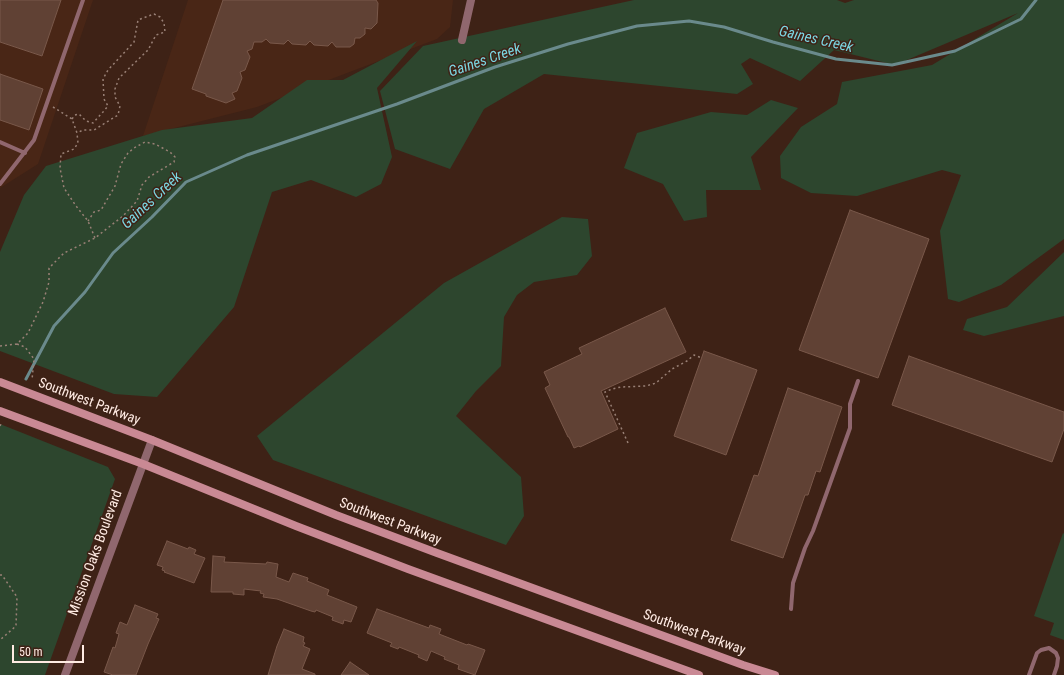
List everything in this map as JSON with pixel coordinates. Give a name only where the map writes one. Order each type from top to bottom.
[{"type":"main road","name":"Southwest Parkway","points":[[0,382],[152,440],[329,512],[436,553],[743,665],[775,675]]},
{"type":"main road","points":[[0,411],[142,464],[408,569],[699,675]]},
{"type":"street","points":[[462,40],[471,0]]},
{"type":"street","name":"Mission Oaks Boulevard","points":[[65,675],[152,440]]},
{"type":"lane","points":[[0,184],[34,140],[83,0]]},
{"type":"lane","points":[[0,142],[24,153]]},
{"type":"lane","points":[[791,609],[793,583],[805,548],[814,532],[850,428],[850,404],[858,381]]},
{"type":"lane","points":[[1029,675],[1037,653],[1041,650],[1049,648],[1056,653],[1058,658],[1054,675]]},
{"type":"path","points":[[72,119],[75,115],[79,114],[86,121],[93,123],[103,112],[108,106],[104,99],[103,79],[108,70],[134,42],[138,20],[154,14],[160,17],[164,23],[165,32],[156,35],[148,50],[119,78],[115,89],[115,97],[120,106],[118,114],[94,130],[83,130],[78,133]]},
{"type":"path","points":[[47,104],[56,108],[72,119],[78,133],[78,143],[74,148],[61,154],[60,168],[64,188],[88,221],[95,238]]},
{"type":"path","points":[[17,344],[28,333],[43,302],[48,282],[49,268],[64,253],[95,238],[123,216],[136,201],[142,185],[149,177],[174,162],[175,157],[170,152],[154,144],[145,142],[134,148],[128,153],[121,164],[115,186],[101,210],[94,212],[88,221]]},
{"type":"path","points":[[0,346],[17,344],[25,347],[34,359],[32,380]]},
{"type":"path","points":[[628,443],[605,392],[621,387],[646,386],[656,383],[672,369],[687,361],[694,355],[702,358]]},
{"type":"path","points":[[0,574],[17,597],[16,626],[0,640]]},
{"type":"shaded area","points":[[0,0],[93,0],[38,164],[0,188]]},
{"type":"shaded area","points":[[188,0],[453,0],[450,27],[437,39],[257,107],[143,136]]},
{"type":"green space","points":[[634,0],[837,0],[845,3],[854,0],[1064,0],[1064,239],[1001,285],[959,302],[948,299],[940,231],[961,175],[942,170],[857,196],[811,193],[781,178],[780,156],[801,127],[837,104],[842,82],[932,65],[1018,13],[895,65],[834,50],[800,81],[750,58],[741,64],[753,84],[737,94],[544,74],[484,109],[450,169],[395,149],[380,91],[423,46]]},
{"type":"green space","points":[[417,41],[377,88],[392,157],[381,184],[356,197],[311,180],[272,192],[234,307],[157,397],[114,394],[0,351],[0,252],[24,195],[46,166],[162,130],[252,118],[307,80],[343,80]]},
{"type":"green space","points":[[771,100],[798,108],[751,157],[761,190],[706,190],[707,217],[684,221],[663,184],[624,168],[637,133],[711,112],[747,115]]},
{"type":"green space","points":[[562,217],[588,219],[592,256],[577,275],[534,282],[517,295],[504,317],[501,366],[476,391],[456,416],[521,477],[524,516],[506,545],[273,460],[257,436],[444,283]]},
{"type":"green space","points":[[1064,252],[1064,316],[984,336],[963,330],[967,319],[1007,307]]},
{"type":"green space","points":[[0,424],[108,467],[115,479],[45,675],[0,675]]},
{"type":"green space","points":[[1063,533],[1064,640],[1050,635],[1054,623],[1034,616]]},
{"type":"building","points":[[0,0],[61,0],[42,56],[0,42]]},
{"type":"building","points":[[223,0],[376,0],[378,3],[377,23],[371,29],[365,28],[365,34],[360,38],[355,38],[354,44],[350,47],[336,47],[332,42],[328,46],[314,45],[310,41],[306,45],[292,44],[288,40],[284,44],[270,43],[266,39],[262,42],[254,42],[252,49],[247,51],[250,57],[245,70],[240,72],[242,78],[237,91],[232,93],[235,99],[226,103],[192,89]]},
{"type":"building","points":[[0,74],[43,89],[29,130],[0,120]]},
{"type":"building","points":[[850,210],[929,239],[878,378],[799,350]]},
{"type":"building","points":[[665,308],[686,352],[601,391],[618,429],[580,447],[574,448],[545,388],[550,385],[544,372],[582,354],[579,348]]},
{"type":"building","points":[[704,351],[757,370],[726,455],[674,436]]},
{"type":"building","points":[[909,356],[1064,412],[1064,429],[1052,462],[892,405]]},
{"type":"building","points":[[788,388],[842,407],[820,472],[816,471],[808,495],[805,495],[783,558],[731,540],[754,475],[758,476]]},
{"type":"building","points":[[167,541],[188,549],[189,547],[196,550],[194,554],[205,558],[194,583],[164,572],[165,571],[162,570],[163,567],[157,565]]},
{"type":"building","points":[[213,556],[225,557],[224,562],[266,564],[267,562],[278,564],[276,577],[289,582],[293,573],[308,578],[307,581],[329,590],[327,595],[357,607],[351,622],[344,620],[343,624],[332,620],[333,617],[316,610],[315,612],[277,599],[263,597],[264,594],[260,593],[261,591],[244,589],[244,595],[233,594],[233,592],[211,592]]},
{"type":"building","points":[[135,605],[158,614],[156,618],[159,619],[136,675],[113,675],[104,672],[113,647],[115,648],[119,634],[116,633],[120,622],[127,625]]},
{"type":"building","points":[[377,609],[429,628],[430,625],[441,629],[439,634],[485,650],[475,675],[458,669],[459,665],[444,659],[445,657],[431,651],[427,661],[418,657],[419,655],[399,647],[398,649],[390,646],[392,643],[367,633]]},
{"type":"building","points":[[284,629],[304,637],[303,642],[305,643],[303,646],[310,649],[302,669],[315,675],[268,675]]},
{"type":"building","points":[[350,662],[369,675],[341,675]]},
{"type":"waterway","name":"Gaines Creek","points":[[26,379],[54,326],[85,292],[113,253],[152,217],[186,182],[247,155],[397,104],[495,67],[568,44],[637,26],[689,21],[724,27],[836,59],[892,65],[955,51],[1021,19],[1036,0]]}]
